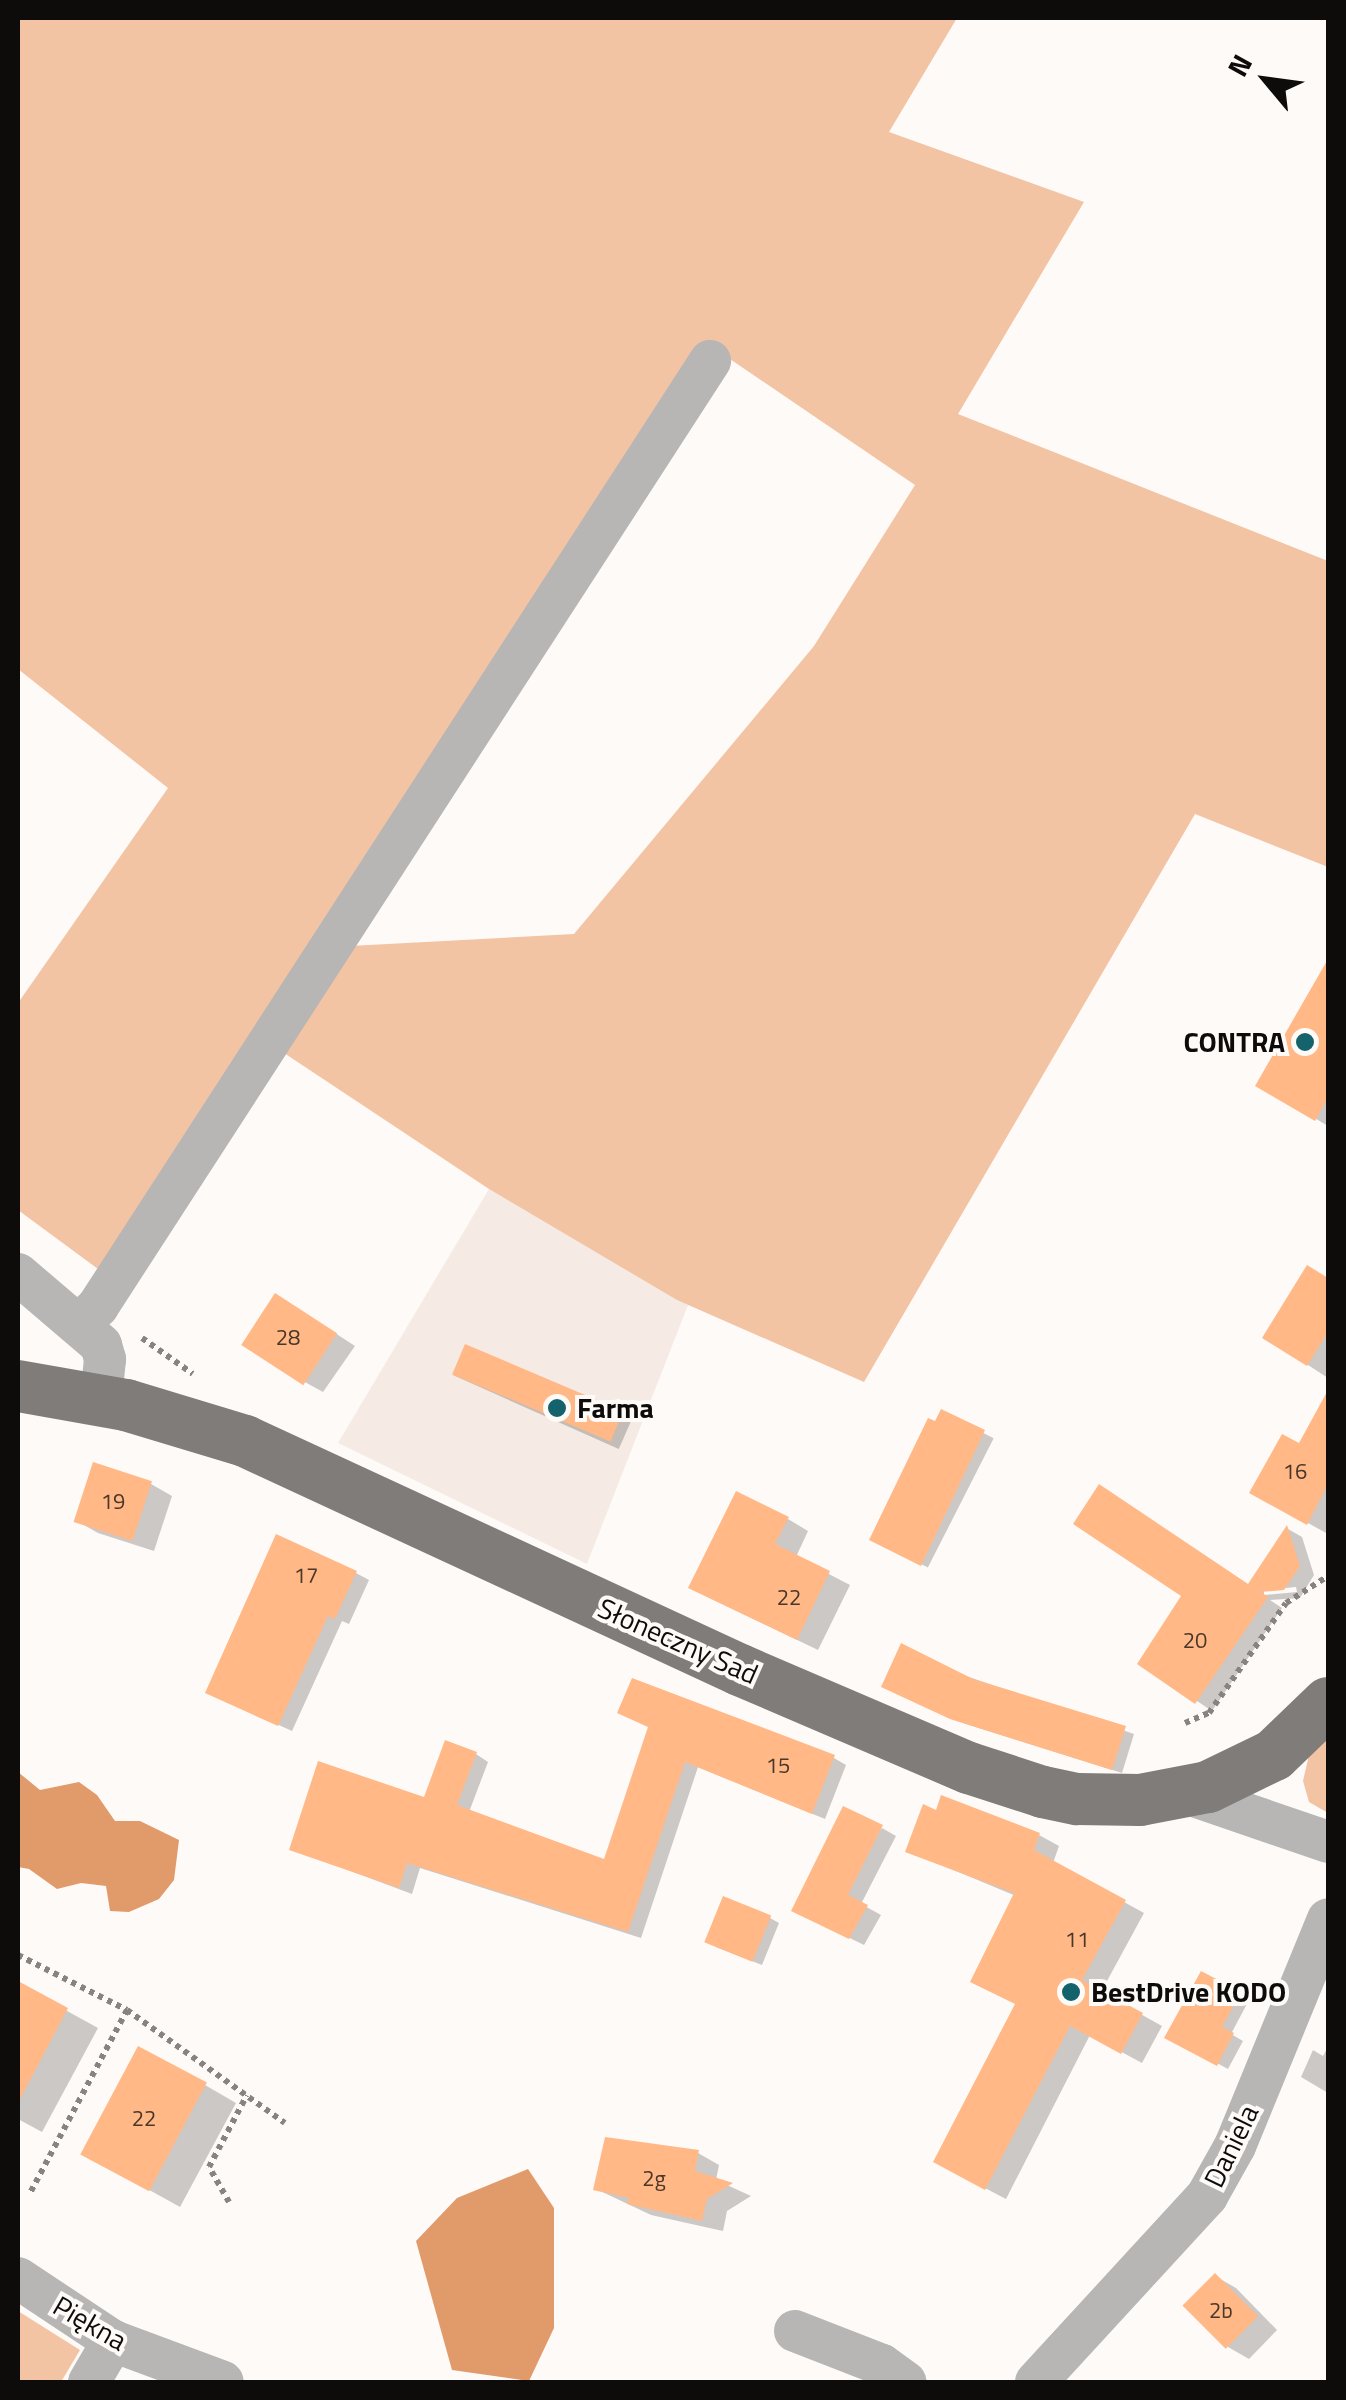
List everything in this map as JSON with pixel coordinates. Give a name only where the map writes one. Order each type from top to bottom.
[{"type":"main road","name":"Słoneczny Sad","points":[[18,1386],[101,1400],[185,1421],[274,1453],[740,1670],[982,1772],[1077,1799],[1140,1800],[1185,1793],[1234,1777],[1274,1755],[1328,1703]]},
{"type":"street","points":[[79,1324],[98,1306],[710,361]]},
{"type":"street","points":[[18,1274],[79,1324],[103,1350],[101,1400]]},
{"type":"street","points":[[1185,1793],[1328,1842]]},
{"type":"street","name":"Daniela","points":[[1036,2382],[1207,2196],[1235,2146],[1328,1919]]},
{"type":"street","name":"Piękna","points":[[18,2278],[113,2341],[222,2382]]},
{"type":"street","points":[[795,2331],[882,2365],[905,2382]]},
{"type":"street","points":[[89,2382],[113,2341]]},
{"type":"path","points":[[1185,1724],[1209,1713],[1286,1603],[1328,1576]]},
{"type":"path","points":[[18,1955],[126,2010],[285,2123]]},
{"type":"path","points":[[30,2195],[126,2010]]},
{"type":"path","points":[[228,2202],[209,2167],[247,2095]]},
{"type":"shaded area","points":[[18,18],[957,18],[889,132],[1084,202],[958,414],[1328,561],[1328,867],[1195,814],[864,1382],[677,1300],[489,1189],[278,1049],[350,946],[574,934],[814,646],[915,485],[708,344],[98,1269],[18,1210],[18,1003],[168,788],[18,669]]},
{"type":"shaded area","points":[[489,1189],[688,1305],[587,1564],[338,1443]]},
{"type":"shaded area","points":[[1328,1737],[1328,1813],[1309,1802],[1303,1781],[1309,1755]]},
{"type":"shaded area","points":[[18,1772],[40,1790],[79,1782],[97,1795],[115,1821],[140,1821],[179,1840],[174,1880],[159,1899],[129,1912],[110,1911],[106,1886],[81,1883],[57,1889],[29,1869],[18,1867]]},
{"type":"shaded area","points":[[528,2169],[554,2208],[554,2328],[529,2381],[452,2370],[416,2241],[457,2198]]},
{"type":"shaded area","points":[[18,2311],[80,2350],[61,2382],[18,2382]]},
{"type":"building","name":"CONTRA","points":[[1328,959],[1328,1097],[1315,1121],[1255,1086]]},
{"type":"building","points":[[1307,1265],[1328,1278],[1328,1332],[1307,1366],[1262,1338]]},
{"type":"building","points":[[275,1293],[337,1333],[303,1385],[241,1345]]},
{"type":"building","points":[[465,1344],[623,1411],[610,1442],[452,1374]]},
{"type":"building","points":[[1328,1390],[1328,1484],[1307,1525],[1249,1493],[1282,1434],[1299,1443]]},
{"type":"building","points":[[941,1409],[985,1430],[921,1566],[869,1540],[928,1418],[935,1421]]},
{"type":"building","points":[[93,1462],[152,1481],[132,1541],[74,1522]]},
{"type":"building","points":[[1099,1484],[1248,1584],[1287,1525],[1300,1566],[1284,1590],[1261,1592],[1268,1597],[1195,1704],[1137,1664],[1181,1596],[1073,1524]]},
{"type":"building","points":[[736,1491],[789,1517],[775,1544],[830,1571],[797,1640],[688,1588]]},
{"type":"building","points":[[276,1534],[357,1571],[335,1619],[328,1616],[278,1726],[205,1693]]},
{"type":"building","points":[[901,1643],[973,1679],[1126,1726],[1112,1770],[950,1719],[881,1687]]},
{"type":"building","points":[[632,1678],[835,1755],[812,1814],[685,1762],[628,1932],[407,1863],[399,1888],[289,1850],[318,1761],[424,1797],[445,1740],[477,1752],[457,1805],[604,1859],[648,1727],[617,1713]]},
{"type":"building","points":[[941,1795],[1040,1833],[1034,1850],[1126,1900],[1082,1980],[1143,2013],[1121,2054],[1070,2026],[985,2190],[933,2162],[1015,2004],[970,1982],[1014,1893],[905,1852],[923,1804],[936,1810]]},
{"type":"building","points":[[843,1806],[883,1825],[848,1895],[868,1905],[849,1939],[791,1911]]},
{"type":"building","points":[[723,1896],[771,1915],[752,1962],[704,1942]]},
{"type":"building","points":[[1201,1971],[1241,1992],[1222,2027],[1234,2033],[1217,2066],[1164,2038]]},
{"type":"building","points":[[18,1981],[68,2008],[18,2103]]},
{"type":"building","points":[[138,2046],[207,2083],[149,2191],[80,2155]]},
{"type":"building","points":[[605,2137],[699,2150],[695,2171],[733,2183],[707,2199],[702,2221],[627,2204],[629,2198],[593,2190]]},
{"type":"building","points":[[1215,2273],[1258,2316],[1226,2349],[1182,2306]]},
{"type":"place","name":"CONTRA","points":[[1305,1042]]},
{"type":"place","name":"Farma","points":[[557,1408]]},
{"type":"place","name":"BestDrive KODO","points":[[1071,1992]]}]
